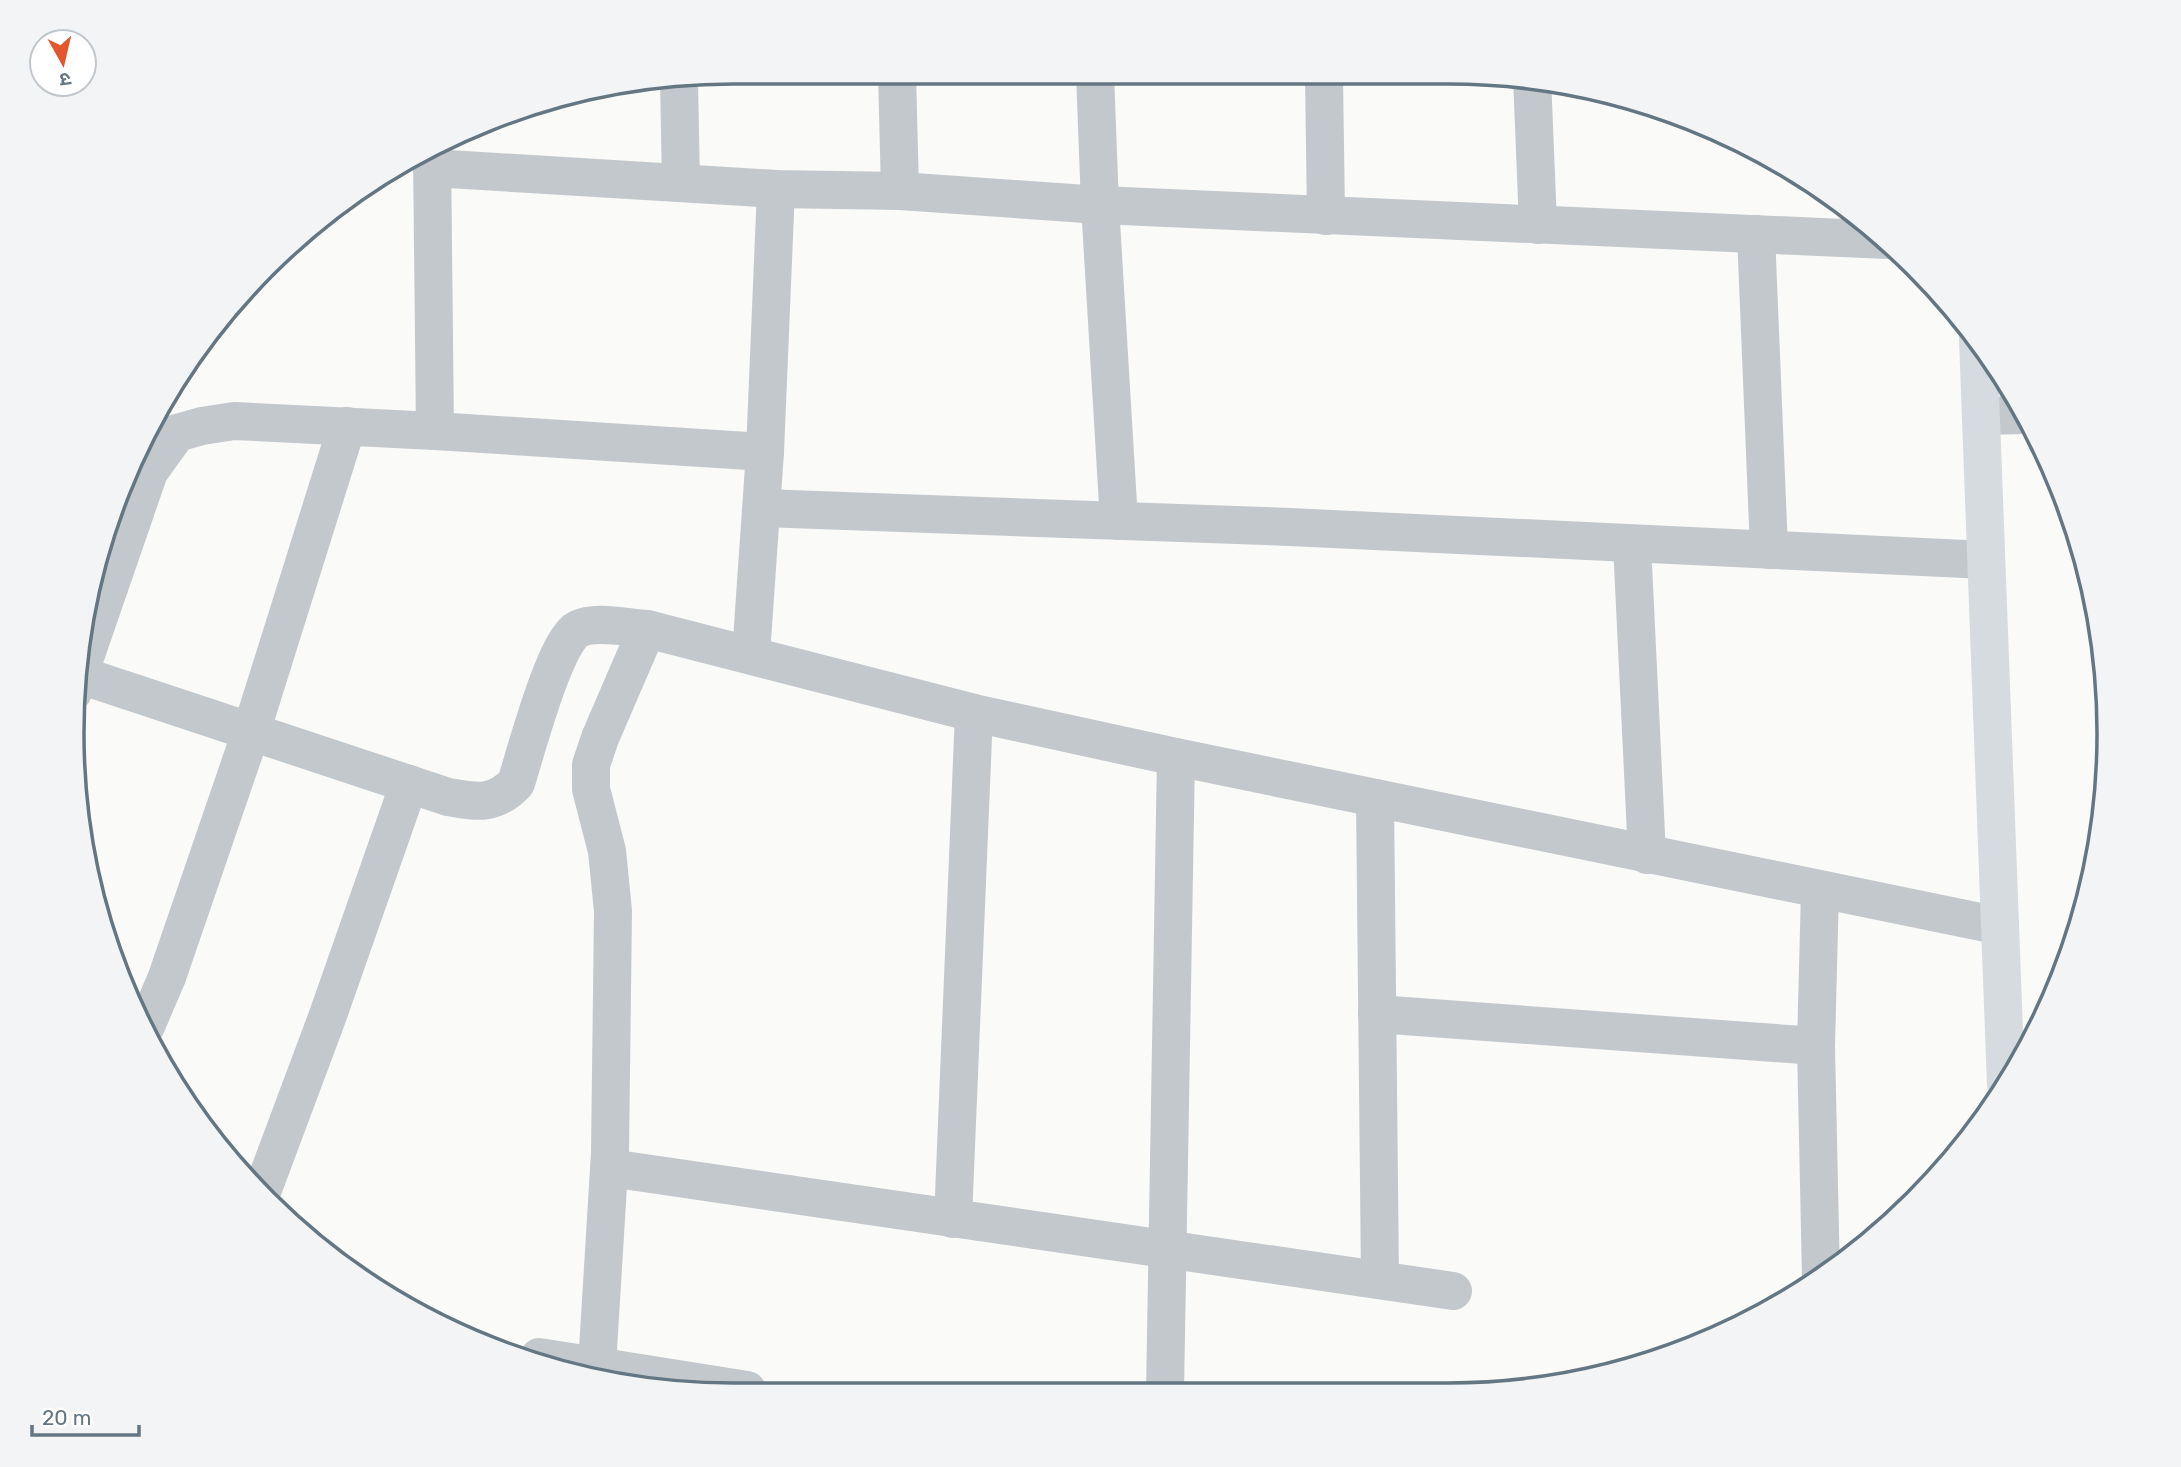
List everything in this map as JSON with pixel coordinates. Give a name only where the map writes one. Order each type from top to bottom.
[{"type":"main road","points":[[1979,360],[2005,1066]]},
{"type":"street","points":[[897,84],[900,191]]},
{"type":"street","points":[[1095,84],[1119,521]]},
{"type":"street","points":[[1324,84],[1326,216]]},
{"type":"street","points":[[678,87],[681,183]]},
{"type":"street","points":[[1532,90],[1538,225]]},
{"type":"street","points":[[435,431],[432,160],[776,189],[900,191],[1100,205],[1869,239]]},
{"type":"street","points":[[751,655],[762,508],[776,189]]},
{"type":"street","points":[[1756,234],[1769,550]]},
{"type":"street","points":[[1981,416],[2013,415]]},
{"type":"street","points":[[92,635],[149,472],[177,433],[202,426],[234,421],[347,426],[765,452]]},
{"type":"street","points":[[149,1018],[171,965],[251,732],[347,426]]},
{"type":"street","points":[[762,508],[1119,521],[1986,560]]},
{"type":"street","points":[[1632,544],[1647,855]]},
{"type":"street","points":[[86,684],[251,732],[448,797],[476,801],[494,799],[505,794],[516,783],[553,669],[570,636],[578,629],[595,626],[647,629],[974,713],[1647,855],[2000,926]]},
{"type":"street","points":[[597,1366],[610,1168],[613,911],[607,851],[591,789],[591,765],[647,629]]},
{"type":"street","points":[[953,1219],[974,713]]},
{"type":"street","points":[[1165,1383],[1176,757]]},
{"type":"street","points":[[265,1183],[328,1015],[409,784]]},
{"type":"street","points":[[1374,798],[1380,1280]]},
{"type":"street","points":[[1820,890],[1816,1046],[1821,1265]]},
{"type":"street","points":[[1377,1014],[1816,1046]]},
{"type":"street","points":[[610,1168],[1453,1291]]},
{"type":"street","points":[[565,1361],[698,1382]]}]
